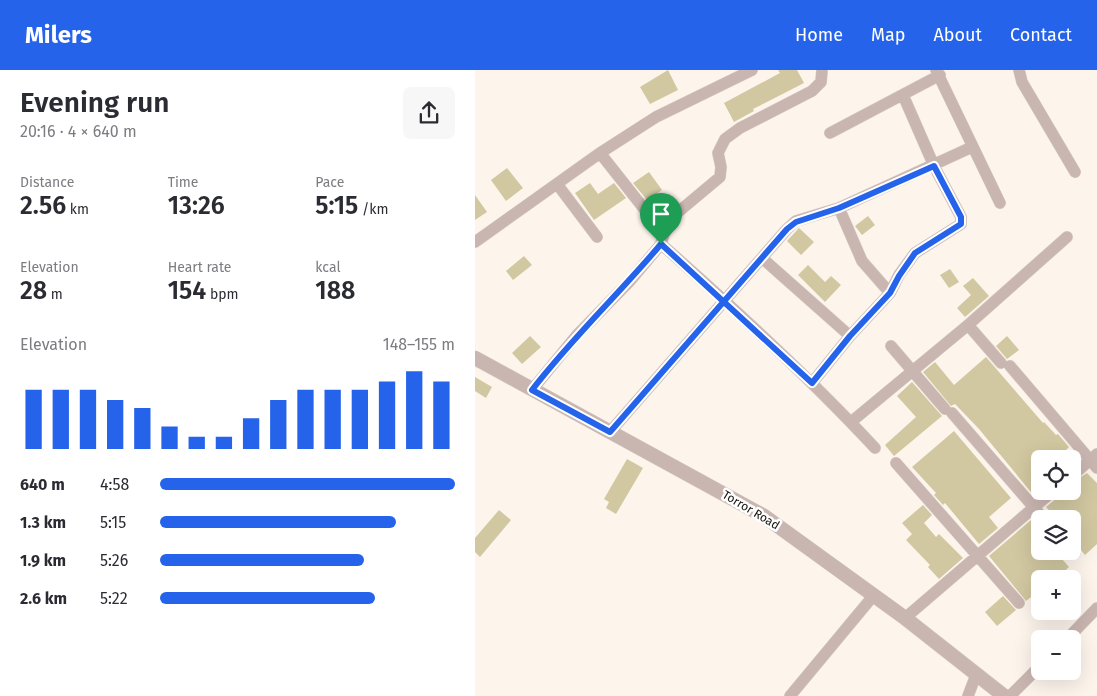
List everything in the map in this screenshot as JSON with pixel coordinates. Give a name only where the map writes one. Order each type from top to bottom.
[{"type":"street","points":[[475,242],[599,153],[657,117],[752,70]]},
{"type":"street","points":[[532,390],[577,335],[630,281],[662,239],[677,214],[720,177],[721,167],[718,153],[725,139],[740,128],[812,91],[821,82],[822,70]]},
{"type":"street","points":[[1019,70],[1022,82],[1075,172]]},
{"type":"street","points":[[829,133],[903,95],[938,73],[999,203]]},
{"type":"street","points":[[812,383],[850,336],[890,293],[915,253],[961,224],[961,217],[934,166],[903,95]]},
{"type":"street","points":[[610,432],[762,258],[796,222],[839,208],[972,147]]},
{"type":"street","points":[[599,153],[662,239],[812,383],[875,448]]},
{"type":"street","points":[[557,184],[597,237]]},
{"type":"street","points":[[839,208],[863,261],[890,293]]},
{"type":"street","points":[[851,422],[968,325],[1067,236]]},
{"type":"street","points":[[762,258],[850,336]]},
{"type":"street","points":[[968,325],[1095,461],[1081,470]]},
{"type":"street","points":[[891,346],[1036,510]]},
{"type":"street","name":"Torror Road","points":[[475,358],[764,516],[905,618],[1004,696]]},
{"type":"street","points":[[896,463],[1019,604]]},
{"type":"street","points":[[905,618],[1042,500]]},
{"type":"street","points":[[790,696],[874,596]]},
{"type":"street","points":[[1077,630],[1095,614]]},
{"type":"street","points":[[968,696],[977,675]]},
{"type":"street","points":[[1010,696],[1031,675]]},
{"type":"building","points":[[668,70],[678,90],[650,104],[640,87]]},
{"type":"building","points":[[778,70],[797,70],[804,83],[753,109],[754,111],[734,122],[724,103],[780,73]]},
{"type":"building","points":[[507,168],[523,188],[506,201],[491,180]]},
{"type":"building","points":[[649,172],[662,190],[647,200],[633,183]]},
{"type":"building","points":[[590,183],[598,194],[614,183],[626,198],[594,220],[575,193]]},
{"type":"building","points":[[475,195],[487,212],[475,220]]},
{"type":"building","points":[[868,216],[875,225],[862,235],[855,226]]},
{"type":"building","points":[[799,228],[814,242],[801,255],[787,241]]},
{"type":"building","points":[[524,256],[532,265],[513,280],[506,271]]},
{"type":"building","points":[[808,265],[825,282],[831,276],[841,285],[825,302],[798,275]]},
{"type":"building","points":[[950,269],[959,282],[949,288],[940,275]]},
{"type":"building","points":[[973,278],[989,296],[965,317],[957,308],[971,295],[963,286]]},
{"type":"building","points":[[530,336],[541,347],[522,364],[512,353]]},
{"type":"building","points":[[1007,336],[1019,350],[1007,359],[996,346]]},
{"type":"building","points":[[986,357],[1043,423],[1056,435],[1058,434],[1069,447],[1066,450],[1031,450],[1031,492],[979,429],[955,404],[951,406],[923,372],[935,362],[954,385]]},
{"type":"building","points":[[475,377],[492,387],[486,398],[475,391]]},
{"type":"building","points":[[912,382],[942,416],[894,456],[885,445],[916,417],[897,396]]},
{"type":"building","points":[[954,431],[1011,498],[989,517],[998,528],[979,544],[945,503],[943,505],[934,495],[936,493],[912,467]]},
{"type":"building","points":[[627,459],[643,468],[616,514],[606,508],[609,502],[604,499]]},
{"type":"building","points":[[1087,473],[1097,483],[1097,544],[1085,555],[1081,550],[1081,510],[1049,510],[1046,507],[1054,500],[1081,500],[1081,477]]},
{"type":"building","points":[[923,505],[932,515],[924,523],[936,537],[939,534],[963,558],[939,579],[928,567],[930,565],[906,540],[912,534],[902,523]]},
{"type":"building","points":[[499,510],[511,520],[480,557],[475,552],[475,538]]},
{"type":"building","points":[[1031,520],[1031,560],[1063,560],[1069,567],[1066,570],[1031,570],[1031,597],[1026,601],[989,556]]},
{"type":"building","points":[[1003,596],[1016,610],[997,626],[985,612]]},
{"type":"route","points":[[661,244],[630,281],[597,313],[553,362],[532,390],[610,432],[725,300],[762,258],[787,229],[796,222],[839,208],[934,166],[961,217],[961,224],[955,229],[928,243],[915,253],[905,266],[890,293],[850,336],[812,383],[725,300],[661,244]]}]
